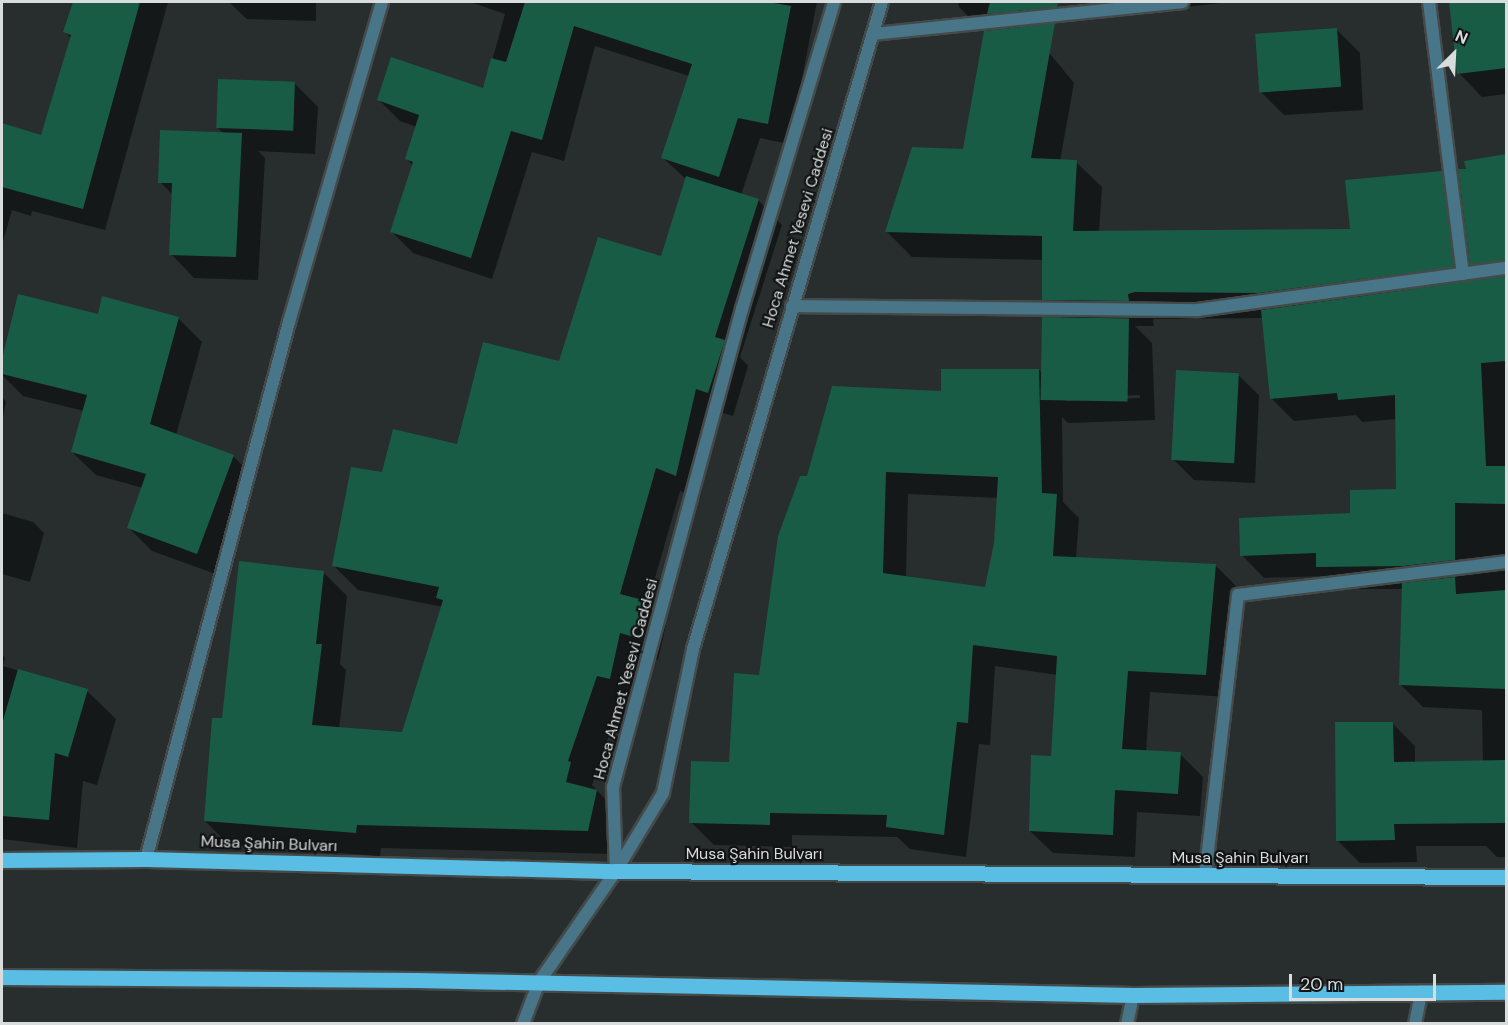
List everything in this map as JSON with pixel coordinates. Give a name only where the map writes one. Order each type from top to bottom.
[{"type":"main road","name":"Musa Şahin Bulvarı","points":[[2,860],[146,859],[616,872],[1506,877]]},
{"type":"main road","points":[[2,977],[539,982],[1133,995],[1506,992]]},
{"type":"street","points":[[146,859],[289,322],[382,2]]},
{"type":"street","name":"Hoca Ahmet Yesevi Caddesi","points":[[616,872],[613,787],[742,309],[834,2]]},
{"type":"street","name":"Hoca Ahmet Yesevi Caddesi","points":[[616,872],[663,794],[693,649],[882,2]]},
{"type":"street","points":[[873,34],[1182,2]]},
{"type":"street","points":[[1429,2],[1463,274]]},
{"type":"street","points":[[792,306],[1198,310],[1506,268]]},
{"type":"street","points":[[1205,876],[1238,595],[1506,562]]},
{"type":"street","points":[[523,1023],[539,982],[616,872]]},
{"type":"street","points":[[1415,1023],[1421,992]]},
{"type":"street","points":[[1127,1023],[1133,995]]},
{"type":"building","points":[[73,2],[140,2],[83,209],[2,187],[2,123],[41,135],[71,35],[63,32]]},
{"type":"building","points":[[525,2],[768,2],[791,6],[768,124],[738,118],[719,177],[661,158],[692,64],[574,26],[542,140],[511,131],[471,258],[390,232],[413,162],[405,159],[419,115],[377,100],[391,57],[483,88],[491,58],[506,62]]},
{"type":"building","points":[[990,2],[1058,2],[1057,7],[987,14]]},
{"type":"building","points":[[1449,2],[1506,2],[1506,68],[1457,74]]},
{"type":"building","points":[[1055,23],[1031,158],[1077,160],[1073,231],[1350,229],[1345,180],[1442,171],[1454,267],[1259,293],[1135,292],[1128,294],[1129,301],[1042,300],[1042,236],[885,232],[912,147],[963,149],[984,31]]},
{"type":"building","points":[[1337,28],[1341,87],[1259,93],[1255,34]]},
{"type":"building","points":[[218,79],[295,82],[293,131],[216,128]]},
{"type":"building","points":[[160,130],[242,133],[236,257],[169,255],[172,183],[158,183]]},
{"type":"building","points":[[1506,154],[1506,260],[1470,265],[1458,169],[1466,169],[1464,161]]},
{"type":"building","points":[[686,176],[759,199],[715,337],[725,340],[708,393],[696,389],[676,476],[656,468],[620,594],[643,600],[634,637],[620,633],[610,679],[597,676],[568,761],[571,762],[566,782],[597,790],[588,831],[357,825],[356,833],[204,821],[212,718],[222,718],[239,561],[324,571],[316,644],[322,644],[312,725],[402,732],[443,600],[436,598],[439,587],[332,566],[351,467],[382,472],[393,429],[457,444],[483,342],[559,361],[598,237],[661,256]]},
{"type":"building","points":[[1506,276],[1506,361],[1481,363],[1486,466],[1506,466],[1506,504],[1455,503],[1455,560],[1403,566],[1316,567],[1316,553],[1240,556],[1239,518],[1350,513],[1350,490],[1396,489],[1395,395],[1338,400],[1337,393],[1270,399],[1261,310]]},
{"type":"building","points":[[18,294],[98,314],[102,296],[179,317],[150,424],[234,455],[197,554],[127,528],[146,474],[71,452],[87,395],[2,374],[2,359]]},
{"type":"building","points":[[1042,317],[1129,319],[1128,402],[1041,400]]},
{"type":"building","points":[[941,369],[1039,369],[1042,493],[1057,494],[1053,556],[1216,564],[1206,675],[1128,671],[1122,749],[1181,752],[1178,794],[1115,790],[1113,835],[1029,831],[1031,755],[1051,756],[1057,656],[973,645],[968,723],[957,722],[944,835],[886,827],[887,815],[770,813],[770,825],[689,823],[691,761],[729,762],[734,673],[759,675],[778,536],[800,476],[807,476],[832,386],[941,391]],"holes":[[[886,472],[998,477],[994,543],[985,587],[883,573]]]},
{"type":"building","points":[[1176,370],[1239,373],[1234,463],[1171,460]]},
{"type":"building","points":[[1455,577],[1456,594],[1506,590],[1506,689],[1399,685],[1402,583]]},
{"type":"building","points":[[18,669],[88,689],[68,757],[55,753],[49,820],[2,816],[2,724]]},
{"type":"building","points":[[1335,722],[1393,722],[1394,762],[1506,760],[1506,823],[1394,824],[1395,840],[1336,841]]}]
